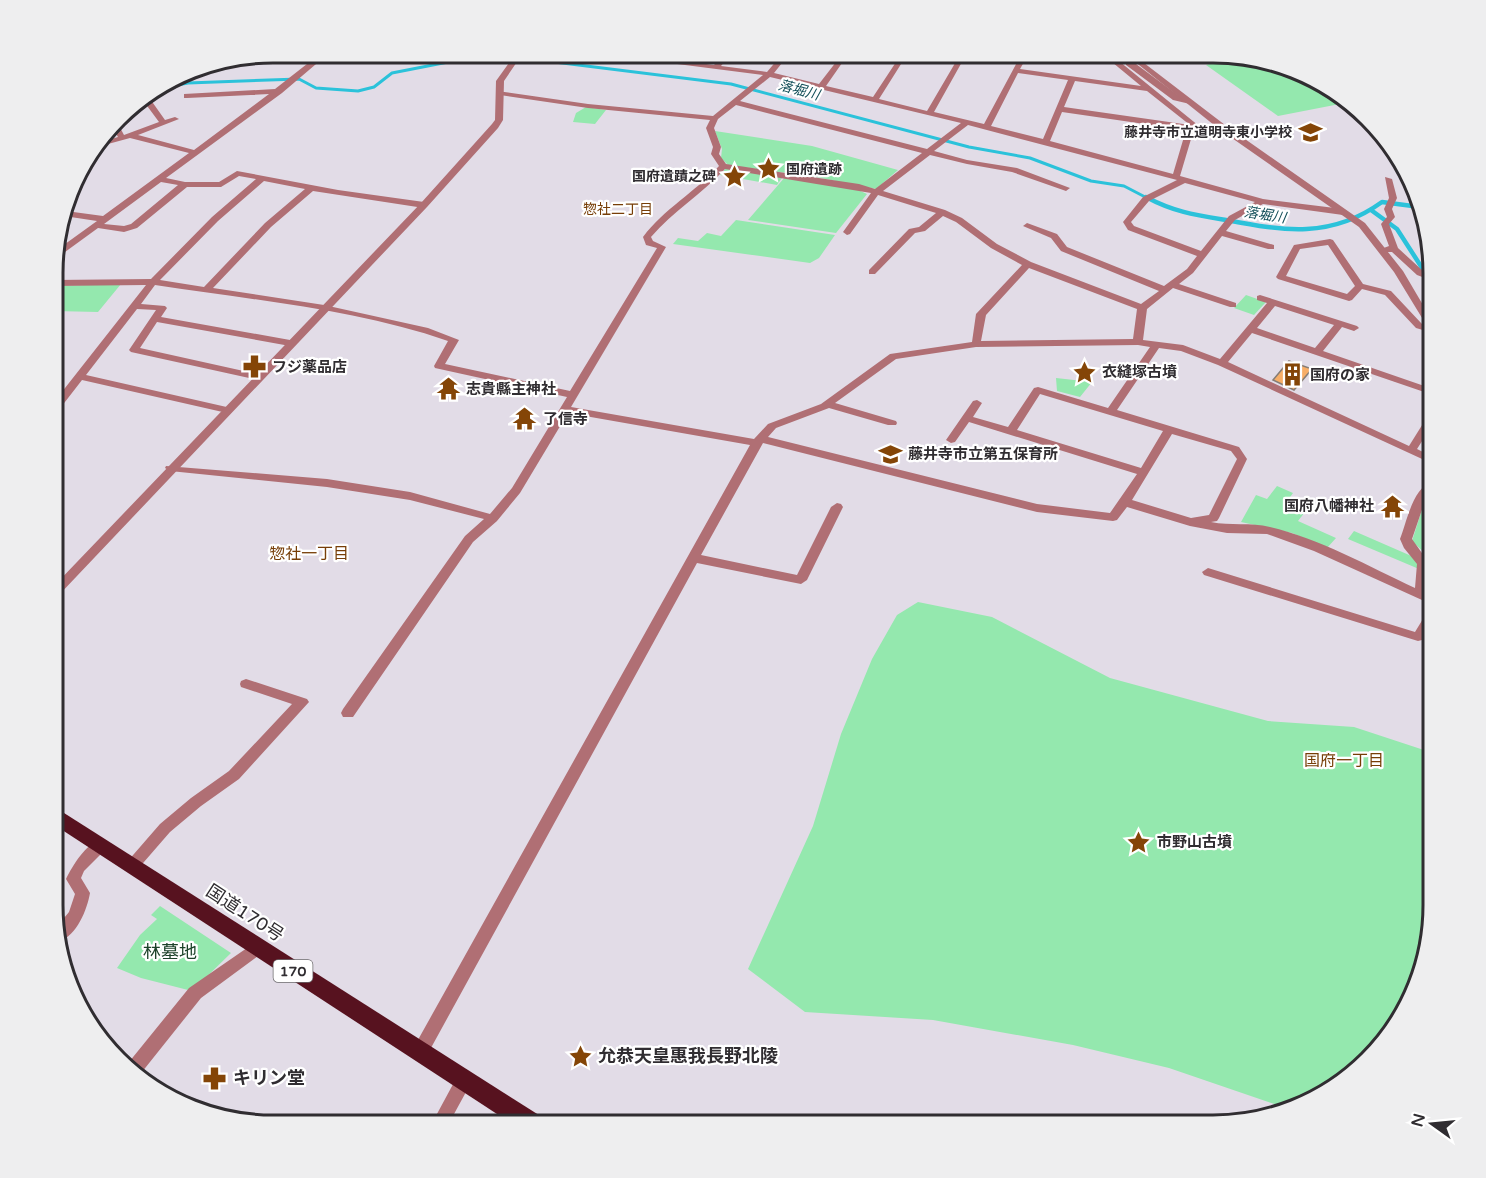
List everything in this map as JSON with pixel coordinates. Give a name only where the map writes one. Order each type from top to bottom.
[{"type":"highway","name":"国道170号","points":[[63,820],[518,1115]]},
{"type":"street","points":[[65,249],[197,153],[312,63]]},
{"type":"street","points":[[63,583],[170,468],[424,205],[495,126],[499,120],[500,81],[512,63]]},
{"type":"street","points":[[690,63],[769,74],[1047,142],[1262,201],[1344,212]]},
{"type":"street","points":[[717,66],[720,63]]},
{"type":"street","points":[[778,63],[769,74],[715,118],[710,128],[717,147],[715,154],[723,166],[804,177],[876,192],[942,212],[974,229],[994,246],[1028,264],[1142,308]]},
{"type":"street","points":[[821,87],[839,63]]},
{"type":"street","points":[[875,100],[899,63]]},
{"type":"street","points":[[929,114],[958,63]]},
{"type":"street","points":[[986,128],[1020,63]]},
{"type":"street","points":[[1059,110],[1190,128],[1195,126],[1117,63]]},
{"type":"street","points":[[1129,63],[1176,98],[1190,102]]},
{"type":"street","points":[[1140,63],[1220,127],[1362,225],[1398,271],[1423,312]]},
{"type":"street","points":[[1016,70],[1148,89]]},
{"type":"street","points":[[1047,142],[1072,79]]},
{"type":"street","points":[[187,96],[279,91]]},
{"type":"street","points":[[500,93],[588,106],[715,118]]},
{"type":"street","points":[[215,105],[219,94]]},
{"type":"street","points":[[734,102],[927,151],[1014,170],[1066,188]]},
{"type":"street","points":[[149,103],[163,122]]},
{"type":"street","points":[[111,142],[175,118]]},
{"type":"street","points":[[847,232],[876,192],[966,123]]},
{"type":"street","points":[[1190,128],[1180,178],[1146,199],[1127,222],[1131,228],[1203,255]]},
{"type":"street","points":[[120,130],[125,136],[197,153]]},
{"type":"street","points":[[348,713],[469,539],[493,518],[516,490],[662,247],[649,243],[647,237],[656,224],[708,184],[723,166]]},
{"type":"street","points":[[159,179],[185,184],[221,185],[237,173],[311,188],[424,205]]},
{"type":"street","points":[[63,398],[153,282],[214,219],[262,178]]},
{"type":"street","points":[[1388,179],[1393,198],[1388,209],[1391,217],[1385,224],[1394,249],[1423,274]]},
{"type":"street","points":[[71,216],[124,229],[134,226],[185,184]]},
{"type":"street","points":[[206,290],[268,225],[311,188]]},
{"type":"street","points":[[1138,342],[1142,308],[1191,271],[1231,221],[1262,201]]},
{"type":"street","points":[[872,272],[912,231],[922,229],[942,212]]},
{"type":"street","points":[[1027,226],[1054,236],[1064,249],[1169,287],[1233,306]]},
{"type":"street","points":[[1222,233],[1271,247]]},
{"type":"street","points":[[1360,285],[1349,298],[1281,277],[1297,247],[1330,242],[1360,285],[1388,293],[1419,326],[1423,327]]},
{"type":"street","points":[[1381,249],[1394,249]]},
{"type":"street","points":[[976,344],[981,314],[1028,264]]},
{"type":"street","points":[[63,283],[153,282],[324,308],[425,330],[454,340],[439,366],[573,394]]},
{"type":"street","points":[[1260,298],[1354,328]]},
{"type":"street","points":[[1222,363],[1273,302]]},
{"type":"street","points":[[133,306],[162,308],[134,350],[258,377]]},
{"type":"street","points":[[155,319],[290,343]]},
{"type":"street","points":[[1317,352],[1340,323]]},
{"type":"street","points":[[1251,329],[1423,389]]},
{"type":"street","points":[[420,1052],[759,441],[772,426],[827,404],[893,356],[976,344],[1138,342],[1183,348],[1222,363],[1423,456]]},
{"type":"street","points":[[1111,411],[1157,344]]},
{"type":"street","points":[[81,377],[227,410]]},
{"type":"street","points":[[1011,430],[1038,390],[1235,449],[1242,459],[1214,518],[1190,522]]},
{"type":"street","points":[[951,440],[977,403]]},
{"type":"street","points":[[827,404],[892,423]]},
{"type":"street","points":[[564,409],[759,441],[1038,508],[1113,517],[1125,502],[1170,429]]},
{"type":"street","points":[[966,418],[1142,472]]},
{"type":"street","points":[[1411,450],[1423,431]]},
{"type":"street","points":[[170,468],[327,483],[410,496],[493,518]]},
{"type":"street","points":[[1423,495],[1406,539],[1408,545],[1423,562]]},
{"type":"street","points":[[1125,502],[1190,522],[1227,529],[1268,530],[1318,548],[1423,596]]},
{"type":"street","points":[[694,558],[801,580],[837,507]]},
{"type":"street","points":[[1420,594],[1423,571]]},
{"type":"street","points":[[1208,572],[1418,637],[1423,629]]},
{"type":"street","points":[[132,866],[165,828],[234,775],[302,702],[246,684]]},
{"type":"street","points":[[65,929],[75,917],[81,905],[83,893],[73,879],[79,867],[101,845]]},
{"type":"street","points":[[137,1065],[195,993],[257,948]]},
{"type":"street","points":[[445,1115],[464,1081]]},
{"type":"green space","points":[[1226,63],[1267,70],[1306,85],[1338,104],[1278,116],[1206,65]]},
{"type":"green space","points":[[586,107],[606,110],[595,124],[573,122],[576,113]]},
{"type":"green space","points":[[715,131],[812,146],[898,170],[876,189],[816,177],[728,165],[721,158],[722,149]]},
{"type":"green space","points":[[726,168],[784,175],[777,185],[720,175]]},
{"type":"green space","points":[[785,177],[854,188],[867,194],[836,233],[748,220]]},
{"type":"green space","points":[[736,220],[835,235],[819,258],[810,263],[673,244],[678,238],[698,241],[707,233],[721,236]]},
{"type":"green space","points":[[121,284],[98,312],[63,311],[63,286]]},
{"type":"green space","points":[[1246,295],[1266,302],[1254,315],[1234,308]]},
{"type":"green space","points":[[1056,378],[1092,382],[1080,397],[1057,391]]},
{"type":"green space","points":[[1277,486],[1293,493],[1288,500],[1308,508],[1298,521],[1336,538],[1327,548],[1292,533],[1241,522],[1256,495],[1267,499]]},
{"type":"green space","points":[[1423,506],[1423,551],[1412,541]]},
{"type":"green space","points":[[1354,531],[1416,558],[1419,569],[1348,539]]},
{"type":"green space","points":[[918,602],[992,617],[1110,678],[1268,721],[1354,727],[1423,750],[1423,918],[1419,946],[1407,985],[1380,1033],[1341,1072],[1318,1087],[1277,1105],[1169,1068],[1073,1045],[933,1020],[805,1012],[748,969],[813,826],[841,734],[872,659],[897,615]]},
{"type":"green space","name":"林墓地","points":[[160,906],[231,953],[192,991],[141,978],[117,968],[140,935],[157,919],[151,915]]},
{"type":"building","name":"国府の家","points":[[1289,361],[1312,369],[1294,390],[1273,380]]},
{"type":"waterway","name":"落堀川","points":[[182,84],[299,79],[316,88],[358,91],[374,87],[392,73],[443,63]]},
{"type":"waterway","name":"落堀川","points":[[562,63],[731,84],[969,147],[1030,158],[1091,181],[1124,186],[1149,199]]},
{"type":"waterway","name":"落堀川","points":[[1146,197],[1175,210],[1287,229],[1326,227],[1344,222],[1382,202],[1412,206]]},
{"type":"waterway","points":[[1371,210],[1397,229],[1423,269]]},
{"type":"place","name":"藤井寺市立道明寺東小学校","points":[[1310,132]]},
{"type":"place","name":"国府遺跡","points":[[768,169]]},
{"type":"place","name":"国府遺蹟之碑","points":[[734,176]]},
{"type":"place","name":"フジ薬品店","points":[[254,367]]},
{"type":"place","name":"衣縫塚古墳","points":[[1084,372]]},
{"type":"place","name":"国府の家","points":[[1292,375]]},
{"type":"place","name":"志貴縣主神社","points":[[448,389]]},
{"type":"place","name":"了信寺","points":[[525,419]]},
{"type":"place","name":"藤井寺市立第五保育所","points":[[890,454]]},
{"type":"place","name":"国府八幡神社","points":[[1392,506]]},
{"type":"place","name":"市野山古墳","points":[[1139,842]]},
{"type":"place","name":"允恭天皇惠我長野北陵","points":[[580,1056]]},
{"type":"place","name":"キリン堂","points":[[215,1078]]},
{"type":"district","name":"惣社二丁目","points":[[618,209]]},
{"type":"district","name":"惣社一丁目","points":[[309,554]]},
{"type":"district","name":"国府一丁目","points":[[1344,761]]}]
